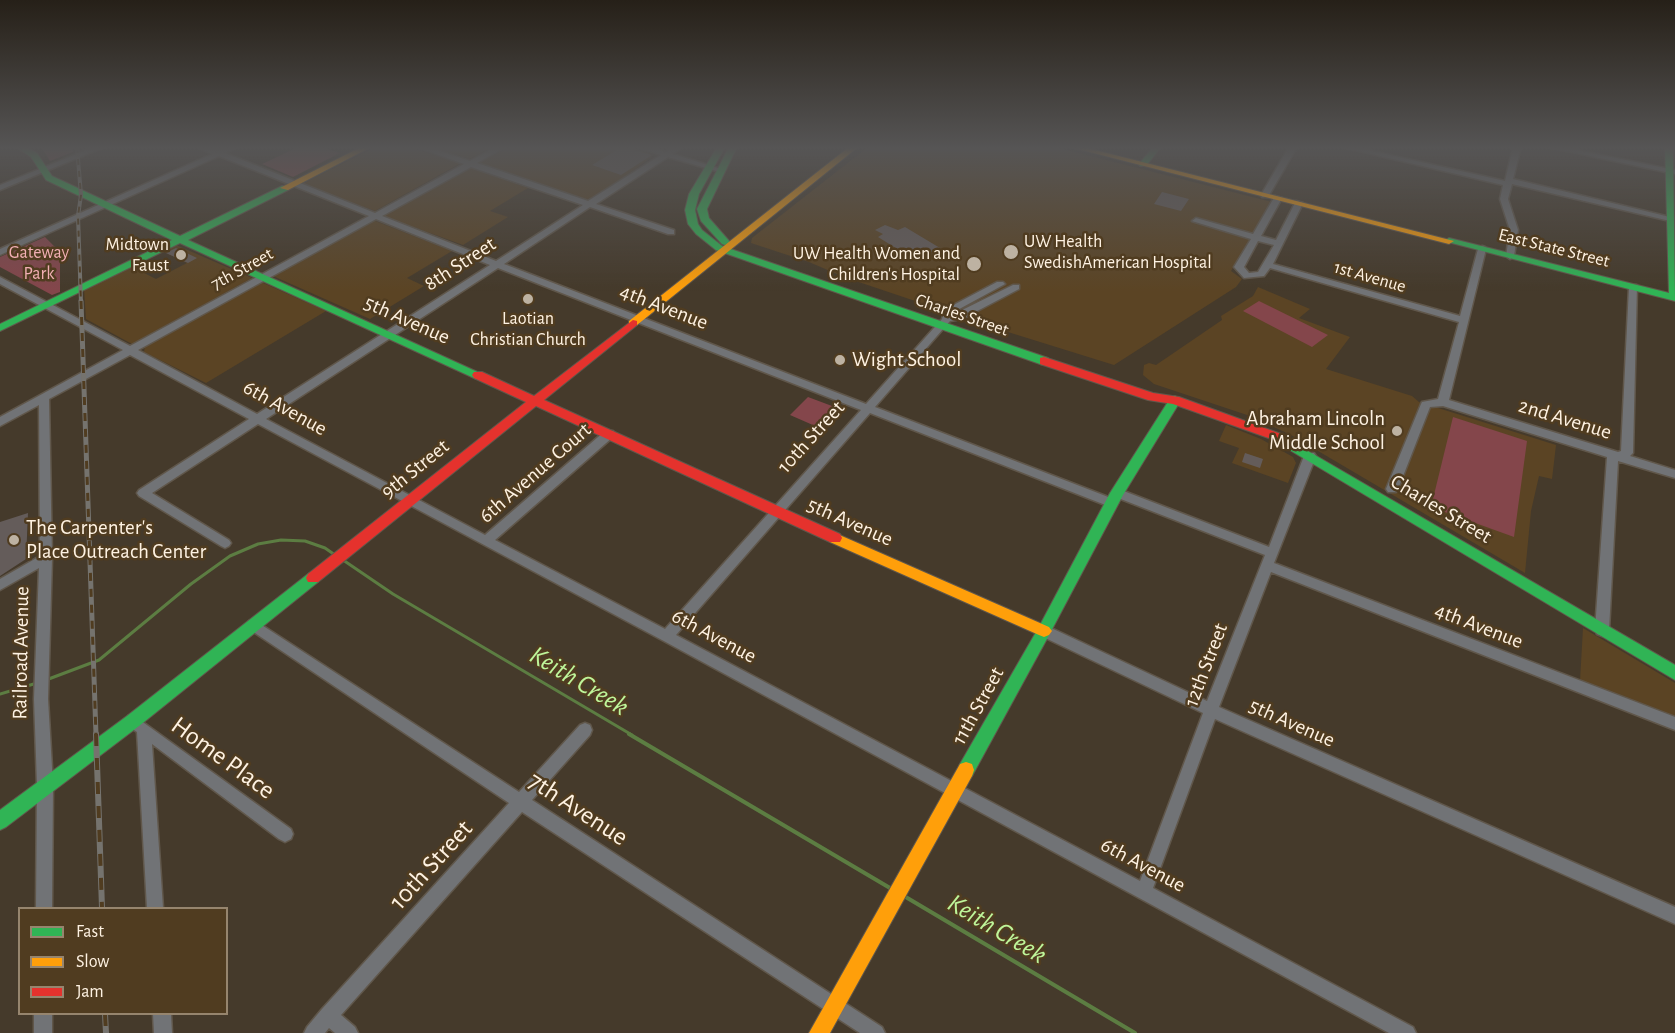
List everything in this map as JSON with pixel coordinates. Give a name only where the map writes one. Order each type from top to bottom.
[{"type":"main road","name":"5th Avenue","points":[[83,195],[1044,631]]},
{"type":"main road","points":[[0,328],[269,195]]},
{"type":"main road","name":"Charles Street","points":[[696,195],[691,202],[691,218],[706,240],[1152,397],[1175,400],[1260,429],[1310,456],[1675,674]]},
{"type":"main road","name":"9th Street","points":[[0,821],[45,785],[139,725],[254,625],[347,549],[794,195]]},
{"type":"main road","name":"East State Street","points":[[1269,195],[1674,297]]},
{"type":"main road","points":[[1671,195],[1670,218],[1674,297]]},
{"type":"main road","name":"11th Street","points":[[819,1033],[1044,631],[1114,498],[1175,400]]},
{"type":"street","points":[[0,252],[125,195]]},
{"type":"street","name":"4th Avenue","points":[[325,195],[868,408],[1114,498],[1675,724]]},
{"type":"street","name":"7th Street","points":[[0,422],[411,195]]},
{"type":"street","points":[[561,195],[671,232]]},
{"type":"street","name":"8th Street","points":[[225,543],[143,493],[604,195]]},
{"type":"street","points":[[1505,195],[1504,199],[1514,230],[1510,256]]},
{"type":"street","points":[[1568,195],[1670,218]]},
{"type":"street","points":[[1272,196],[1268,215],[1239,267],[1247,276],[1261,274],[1268,265],[1299,203]]},
{"type":"street","points":[[1268,215],[1289,221]]},
{"type":"street","points":[[1196,221],[1277,243]]},
{"type":"street","points":[[1392,489],[1426,404],[1443,402],[1482,249]]},
{"type":"street","name":"1st Avenue","points":[[1268,265],[1463,320]]},
{"type":"street","name":"6th Avenue","points":[[0,280],[409,501],[667,636],[1407,1033]]},
{"type":"street","name":"10th Street","points":[[667,636],[943,323],[947,312],[1000,284]]},
{"type":"street","points":[[943,323],[1016,287]]},
{"type":"street","points":[[1602,630],[1612,459],[1627,453],[1634,287]]},
{"type":"street","name":"Railroad Avenue","points":[[44,397],[46,558],[41,699],[45,785],[44,907]]},
{"type":"street","name":"2nd Avenue","points":[[1443,402],[1675,474]]},
{"type":"street","name":"6th Avenue Court","points":[[486,541],[609,434]]},
{"type":"street","name":"12th Street","points":[[1144,891],[1211,710],[1310,456]]},
{"type":"street","points":[[0,585],[46,558]]},
{"type":"street","name":"7th Avenue","points":[[254,625],[522,803],[835,1004],[876,1033]]},
{"type":"street","name":"5th Avenue","points":[[1044,631],[1211,710],[1675,916]]},
{"type":"street","points":[[139,725],[155,907]]},
{"type":"street","name":"Home Place","points":[[139,725],[285,834]]},
{"type":"street","name":"10th Street","points":[[313,1033],[522,803],[585,730]]},
{"type":"street","points":[[43,1015],[43,1033]]},
{"type":"street","points":[[162,1015],[163,1033]]},
{"type":"street","points":[[328,1015],[349,1033]]},
{"type":"shaded area","points":[[332,195],[403,195],[375,211]]},
{"type":"shaded area","points":[[419,195],[516,195],[490,211],[508,217],[463,245],[383,216]]},
{"type":"shaded area","points":[[574,195],[596,195],[588,200]]},
{"type":"shaded area","name":"UW Health SwedishAmerican Hospital","points":[[807,195],[1245,195],[1272,202],[1231,271],[1242,279],[1236,287],[1114,365],[844,277],[809,262],[751,243],[752,238]]},
{"type":"shaded area","points":[[373,220],[452,251],[407,278],[424,286],[370,319],[273,276]]},
{"type":"shaded area","points":[[176,245],[252,278],[132,344],[86,319],[84,289],[130,266],[156,279],[187,263],[162,251]]},
{"type":"shaded area","points":[[261,282],[326,311],[206,383],[144,352],[145,346]]},
{"type":"shaded area","name":"Abraham Lincoln Middle School","points":[[1258,287],[1310,309],[1299,318],[1350,337],[1326,369],[1412,396],[1419,402],[1556,445],[1552,479],[1539,476],[1531,511],[1525,573],[1291,435],[1250,416],[1154,384],[1143,375],[1144,365],[1149,363],[1156,365],[1222,320],[1221,316],[1253,296]]},
{"type":"shaded area","points":[[1226,425],[1261,439],[1293,457],[1296,463],[1288,483],[1232,463],[1239,448],[1219,441]]},
{"type":"shaded area","points":[[1583,628],[1675,683],[1675,718],[1580,681]]},
{"type":"green space","name":"Gateway Park","points":[[45,237],[60,252],[60,292],[52,295],[0,267],[0,257]]},
{"type":"green space","points":[[1259,301],[1328,335],[1312,347],[1243,311]]},
{"type":"green space","points":[[808,397],[840,409],[822,429],[790,415]]},
{"type":"green space","points":[[1453,417],[1527,441],[1514,537],[1431,507]]},
{"type":"building","points":[[1160,195],[1174,195],[1189,199],[1181,211],[1154,204]]},
{"type":"building","points":[[885,225],[898,230],[905,227],[940,248],[915,260],[878,237],[883,234],[875,230]]},
{"type":"building","name":"Midtown Faust","points":[[176,248],[197,258],[188,263],[166,253]]},
{"type":"building","points":[[1245,453],[1263,459],[1260,468],[1242,462]]},
{"type":"building","name":"The Carpenter's Place Outreach Center","points":[[28,513],[26,559],[0,576],[0,522]]},
{"type":"waterway","name":"Keith Creek","points":[[46,680],[99,660],[191,584],[230,556],[258,544],[281,540],[305,541],[325,548],[335,555]]},
{"type":"waterway","name":"Keith Creek","points":[[343,560],[393,594],[632,735]]},
{"type":"waterway","name":"Keith Creek","points":[[0,694],[37,683]]},
{"type":"waterway","name":"Keith Creek","points":[[629,734],[890,888]]},
{"type":"waterway","name":"Keith Creek","points":[[904,896],[1135,1033]]},
{"type":"railway","points":[[81,195],[78,216],[81,303]]},
{"type":"railway","points":[[81,301],[96,735]]},
{"type":"railway","points":[[96,734],[102,907]]},
{"type":"railway","points":[[105,1015],[106,1033]]},
{"type":"traffic: fast","points":[[81,195],[478,375]]},
{"type":"traffic: fast","points":[[0,328],[270,195]]},
{"type":"traffic: fast","points":[[694,195],[690,210],[693,224],[699,232],[719,248],[1044,361]]},
{"type":"traffic: fast","points":[[709,195],[702,209],[704,219],[725,242]]},
{"type":"traffic: fast","points":[[1671,195],[1674,297]]},
{"type":"traffic: fast","points":[[1449,241],[1675,298]]},
{"type":"traffic: fast","points":[[966,770],[1044,631],[1117,493],[1175,400]]},
{"type":"traffic: fast","points":[[1277,437],[1675,673]]},
{"type":"traffic: fast","points":[[0,821],[133,721],[313,578]]},
{"type":"traffic: slow","points":[[633,323],[793,195]]},
{"type":"traffic: slow","points":[[1266,195],[1449,241]]},
{"type":"traffic: slow","points":[[835,538],[1044,631]]},
{"type":"traffic: slow","points":[[819,1033],[966,770]]},
{"type":"traffic: jam","points":[[313,578],[633,323]]},
{"type":"traffic: jam","points":[[1044,361],[1152,397],[1175,400],[1277,437]]},
{"type":"traffic: jam","points":[[478,375],[835,538]]},
{"type":"place","name":"UW Health SwedishAmerican Hospital","points":[[1011,252]]},
{"type":"place","name":"Midtown Faust","points":[[181,255]]},
{"type":"place","name":"UW Health Women and Children's Hospital","points":[[974,264]]},
{"type":"place","name":"Laotian Christian Church","points":[[528,299]]},
{"type":"place","name":"Wight School","points":[[840,360]]},
{"type":"place","name":"Abraham Lincoln Middle School","points":[[1397,431]]},
{"type":"place","name":"The Carpenter's Place Outreach Center","points":[[14,540]]}]
